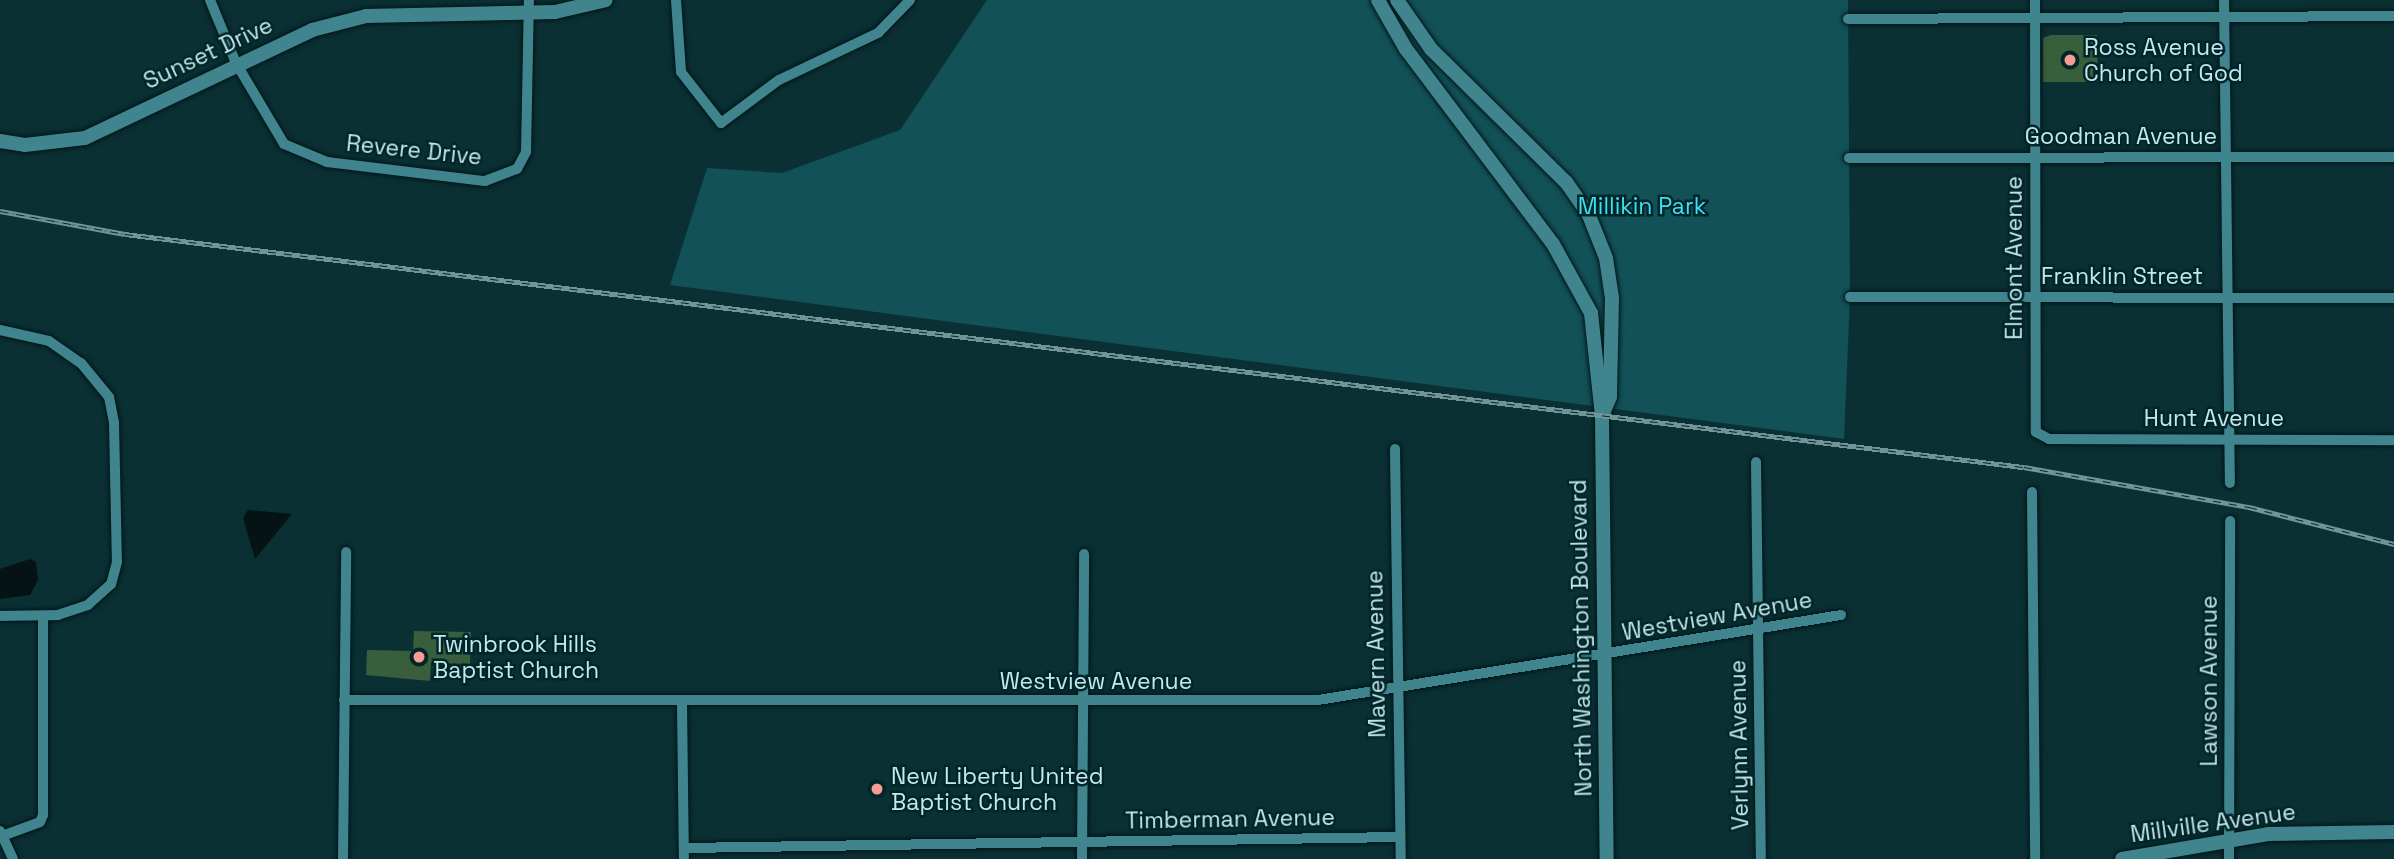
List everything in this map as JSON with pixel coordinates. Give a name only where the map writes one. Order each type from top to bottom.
[{"type":"street","name":"Revere Drive","points":[[210,0],[236,63],[268,122],[301,155],[485,181],[517,169],[526,152],[529,6]]},
{"type":"street","name":"Sunset Drive","points":[[0,141],[48,144],[85,138],[236,63],[312,30],[366,16],[606,0]]},
{"type":"street","points":[[676,0],[681,72],[721,123],[779,80],[878,33],[910,0]]},
{"type":"street","name":"North Washington Boulevard","points":[[1378,0],[1406,49],[1483,146],[1576,278],[1595,331],[1601,416],[1602,657],[1607,859]]},
{"type":"street","name":"North Washington Boulevard","points":[[1398,0],[1431,49],[1566,182],[1588,213],[1606,258],[1612,298],[1610,397],[1601,416]]},
{"type":"street","name":"Elmont Avenue","points":[[2035,0],[2036,432]]},
{"type":"street","points":[[2224,0],[2230,483]]},
{"type":"street","points":[[1848,19],[2394,16]]},
{"type":"street","name":"Goodman Avenue","points":[[1849,158],[2394,157]]},
{"type":"street","name":"Franklin Street","points":[[1850,297],[2394,298]]},
{"type":"street","points":[[0,330],[50,341],[81,363],[113,409],[117,562],[100,597],[58,615],[0,615]]},
{"type":"street","name":"Hunt Avenue","points":[[2036,432],[2049,439],[2394,440]]},
{"type":"street","name":"Mavern Avenue","points":[[1395,449],[1401,859]]},
{"type":"street","name":"Verlynn Avenue","points":[[1756,462],[1761,859]]},
{"type":"street","points":[[2032,492],[2035,859]]},
{"type":"street","name":"Lawson Avenue","points":[[2230,521],[2230,859]]},
{"type":"street","points":[[343,859],[346,552]]},
{"type":"street","points":[[1082,859],[1084,554]]},
{"type":"street","name":"Westview Avenue","points":[[344,700],[682,704],[1318,700],[1398,691],[1841,615]]},
{"type":"street","points":[[13,859],[1,834],[40,822],[43,815],[43,616]]},
{"type":"street","points":[[682,704],[684,853]]},
{"type":"street","name":"Millville Avenue","points":[[2122,859],[2288,833],[2394,832]]},
{"type":"street","name":"Timberman Avenue","points":[[684,853],[1082,842],[1400,837]]},
{"type":"green space","name":"Millikin Park","points":[[987,0],[1848,0],[1850,297],[1844,439],[670,285],[707,168],[782,173],[900,130]]},
{"type":"shaded area","points":[[248,510],[292,514],[255,559],[243,518]]},
{"type":"shaded area","points":[[30,559],[36,562],[38,580],[30,595],[0,599],[0,569]]},
{"type":"building","name":"Ross Avenue Church of God","points":[[2051,35],[2097,35],[2098,82],[2043,82],[2043,38]]},
{"type":"building","name":"Twinbrook Hills Baptist Church","points":[[414,631],[471,632],[470,664],[431,663],[430,681],[366,675],[367,650],[413,651]]},
{"type":"railway","points":[[0,211],[125,234],[2024,467],[2249,507],[2394,544]]},
{"type":"place","name":"Ross Avenue Church of God","points":[[2070,60]]},
{"type":"place","name":"Twinbrook Hills Baptist Church","points":[[419,657]]},
{"type":"place","name":"New Liberty United Baptist Church","points":[[877,789]]}]
